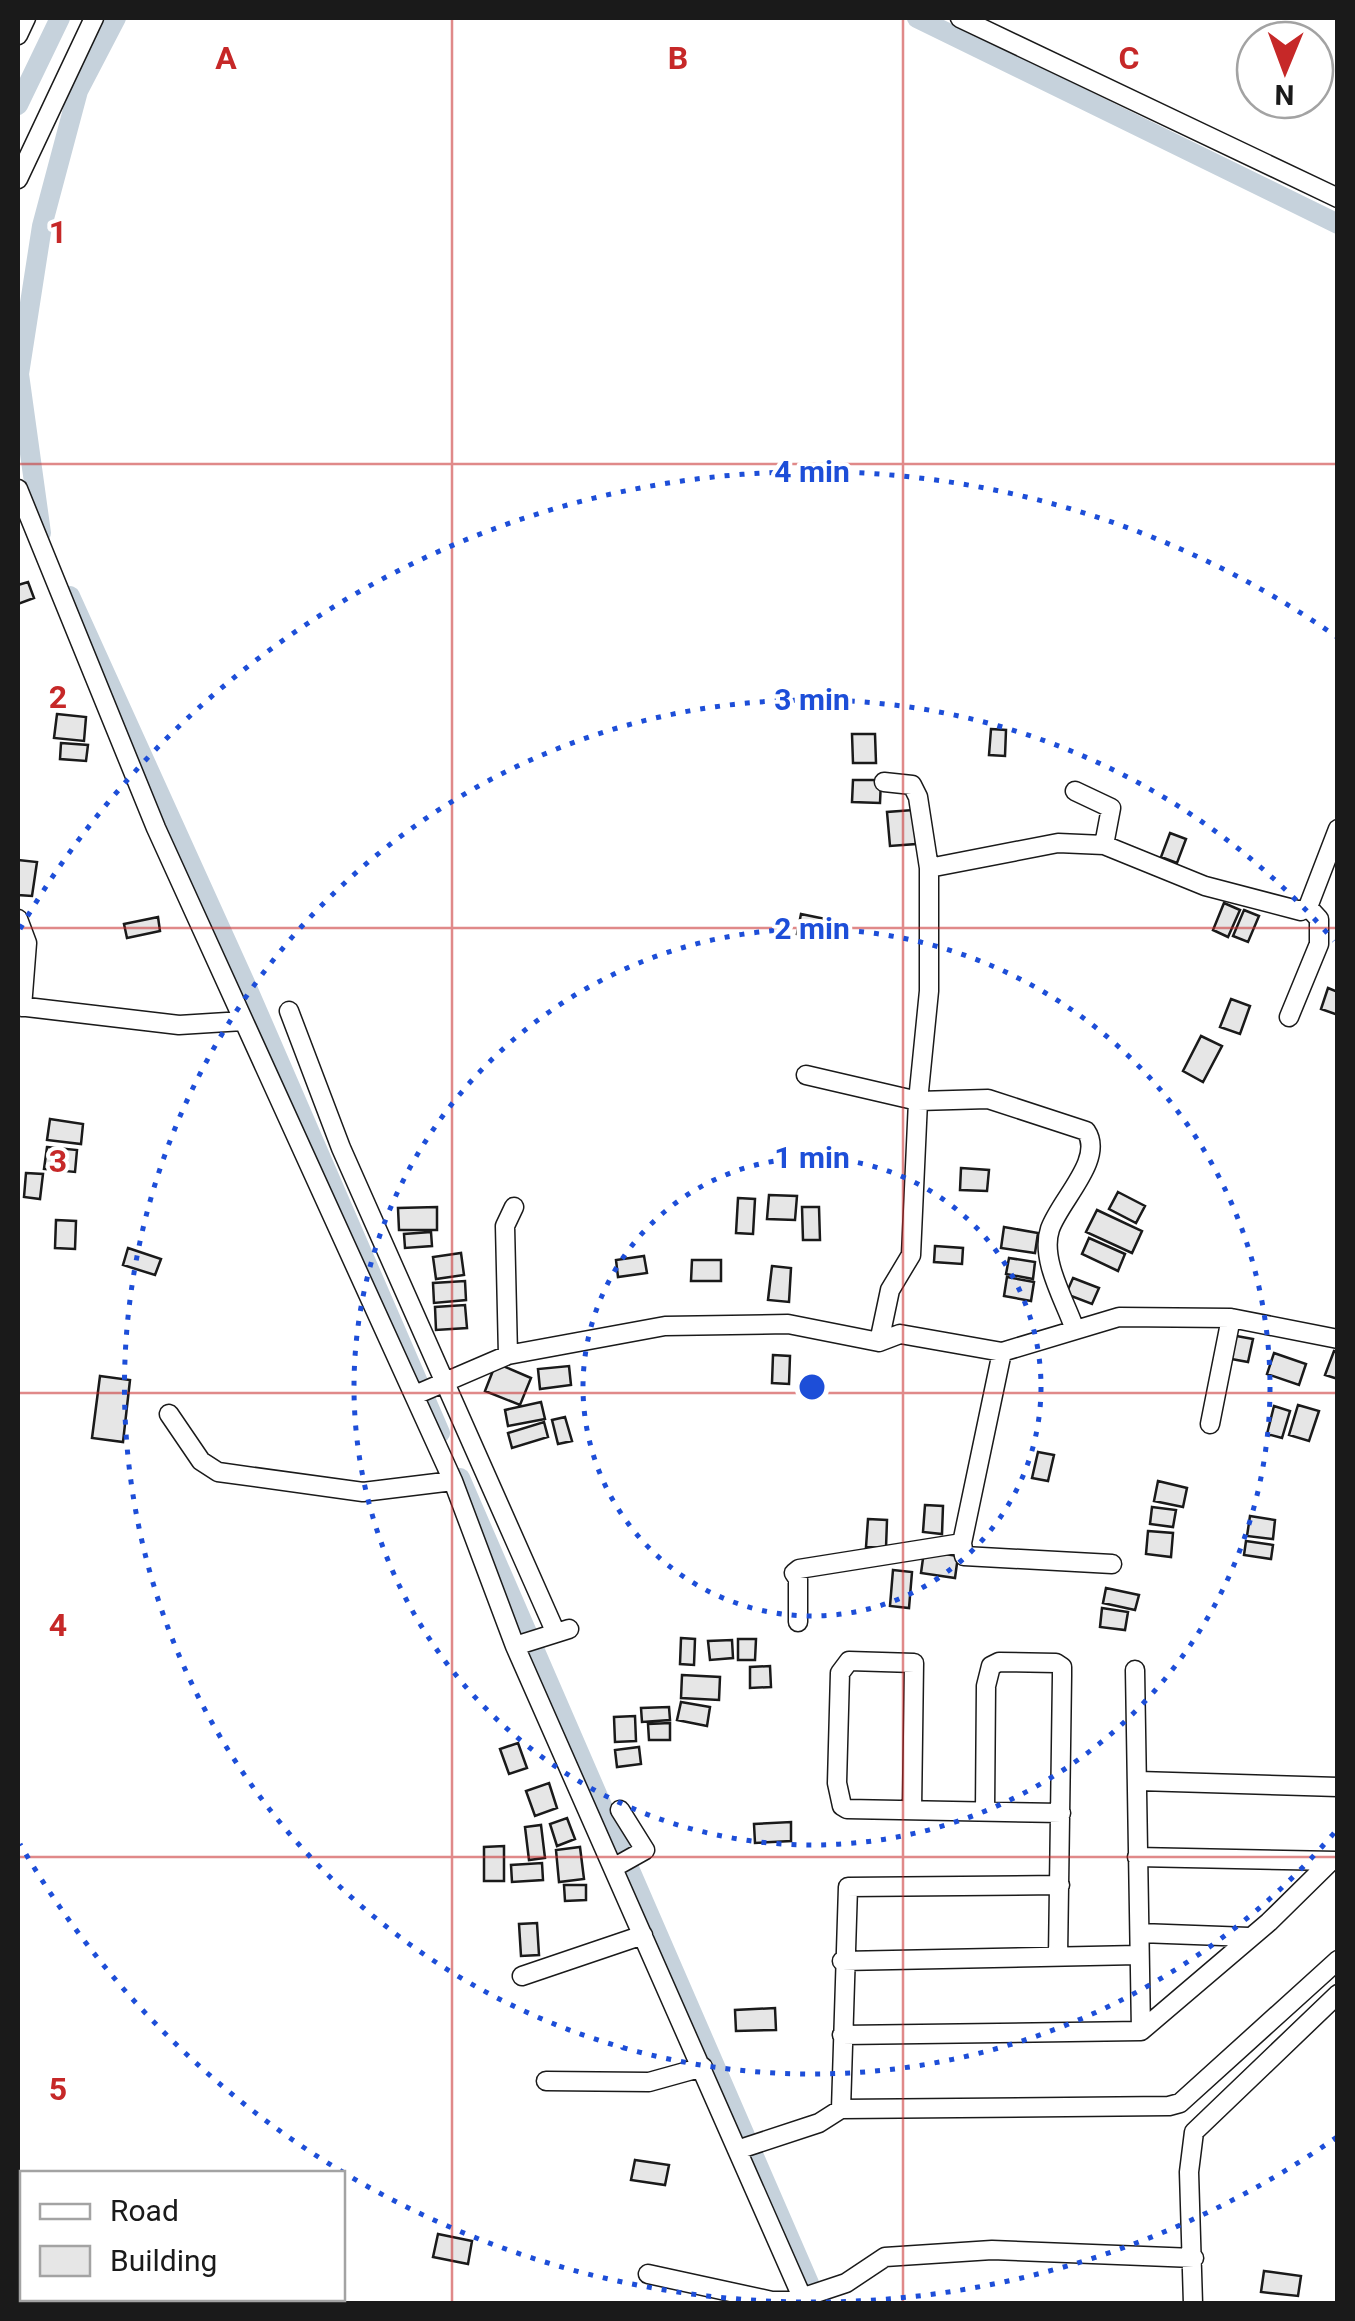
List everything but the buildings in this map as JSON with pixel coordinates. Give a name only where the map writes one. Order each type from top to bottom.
[{"type":"street","points":[[18,35],[26,18]]},
{"type":"street","points":[[18,178],[94,18]]},
{"type":"street","points":[[960,18],[1338,198]]},
{"type":"street","points":[[18,489],[156,828],[417,1394],[643,1935],[806,2299]]},
{"type":"street","points":[[879,1342],[890,1290],[911,1254],[918,1101],[929,991],[929,868],[916,790],[912,785],[884,782]]},
{"type":"street","points":[[1075,792],[1111,808],[1104,846]]},
{"type":"street","points":[[1308,907],[1338,829]]},
{"type":"street","points":[[929,868],[1040,845],[1104,846],[1206,886],[1293,910],[1308,907]]},
{"type":"street","points":[[1289,1017],[1319,944],[1319,919],[1308,907]]},
{"type":"street","points":[[18,920],[27,943],[20,1006],[180,1025],[243,1020]]},
{"type":"street","points":[[289,1010],[341,1148],[399,1283],[557,1631],[521,1643]]},
{"type":"street","points":[[806,1075],[918,1101],[988,1099],[1086,1132],[1093,1142],[1093,1152],[1061,1204],[1047,1240],[1050,1263],[1074,1327]]},
{"type":"street","points":[[508,1356],[505,1226],[514,1207]]},
{"type":"street","points":[[372,1295],[399,1283]]},
{"type":"street","points":[[417,1394],[508,1356],[665,1326],[788,1324],[879,1342],[900,1334],[1002,1352],[1074,1327],[1119,1317],[1230,1318],[1338,1338]]},
{"type":"street","points":[[1210,1424],[1230,1318]]},
{"type":"street","points":[[1002,1352],[962,1544],[964,1556],[1112,1564]]},
{"type":"street","points":[[169,1414],[201,1461],[218,1472],[363,1492],[453,1482]]},
{"type":"street","points":[[470,1514],[496,1503]]},
{"type":"street","points":[[798,1622],[798,1579],[794,1574],[799,1569],[962,1544]]},
{"type":"street","points":[[912,1810],[914,1664],[848,1661],[840,1673],[838,1800],[847,1809],[1061,1813]]},
{"type":"street","points":[[985,1811],[986,1686],[991,1666],[1040,1662],[1062,1667],[1058,1957]]},
{"type":"street","points":[[1136,1670],[1141,2031]]},
{"type":"street","points":[[1140,1781],[1338,1786]]},
{"type":"street","points":[[616,1866],[642,1854],[645,1846],[620,1810]]},
{"type":"street","points":[[1136,1856],[1334,1861]]},
{"type":"street","points":[[842,2035],[1141,2031],[1334,1861]]},
{"type":"street","points":[[841,2108],[844,1893],[856,1884],[1060,1885]]},
{"type":"street","points":[[1140,1932],[1249,1937]]},
{"type":"street","points":[[522,1976],[643,1935]]},
{"type":"street","points":[[842,1960],[1138,1955]]},
{"type":"street","points":[[741,2149],[819,2124],[841,2108],[1169,2106],[1180,2102],[1338,1960]]},
{"type":"street","points":[[1193,2304],[1189,2172],[1194,2132],[1338,1994]]},
{"type":"street","points":[[546,2081],[649,2082],[703,2067]]},
{"type":"street","points":[[648,2274],[772,2301],[806,2299],[846,2283],[885,2258],[972,2250],[1194,2258]]},
{"type":"waterway","points":[[18,105],[60,18]]},
{"type":"waterway","points":[[41,533],[19,374],[42,226],[78,91],[116,18]]},
{"type":"waterway","points":[[917,18],[1338,224]]},
{"type":"waterway","points":[[70,596],[246,985],[440,1433]]},
{"type":"waterway","points":[[460,1478],[818,2304]]}]
